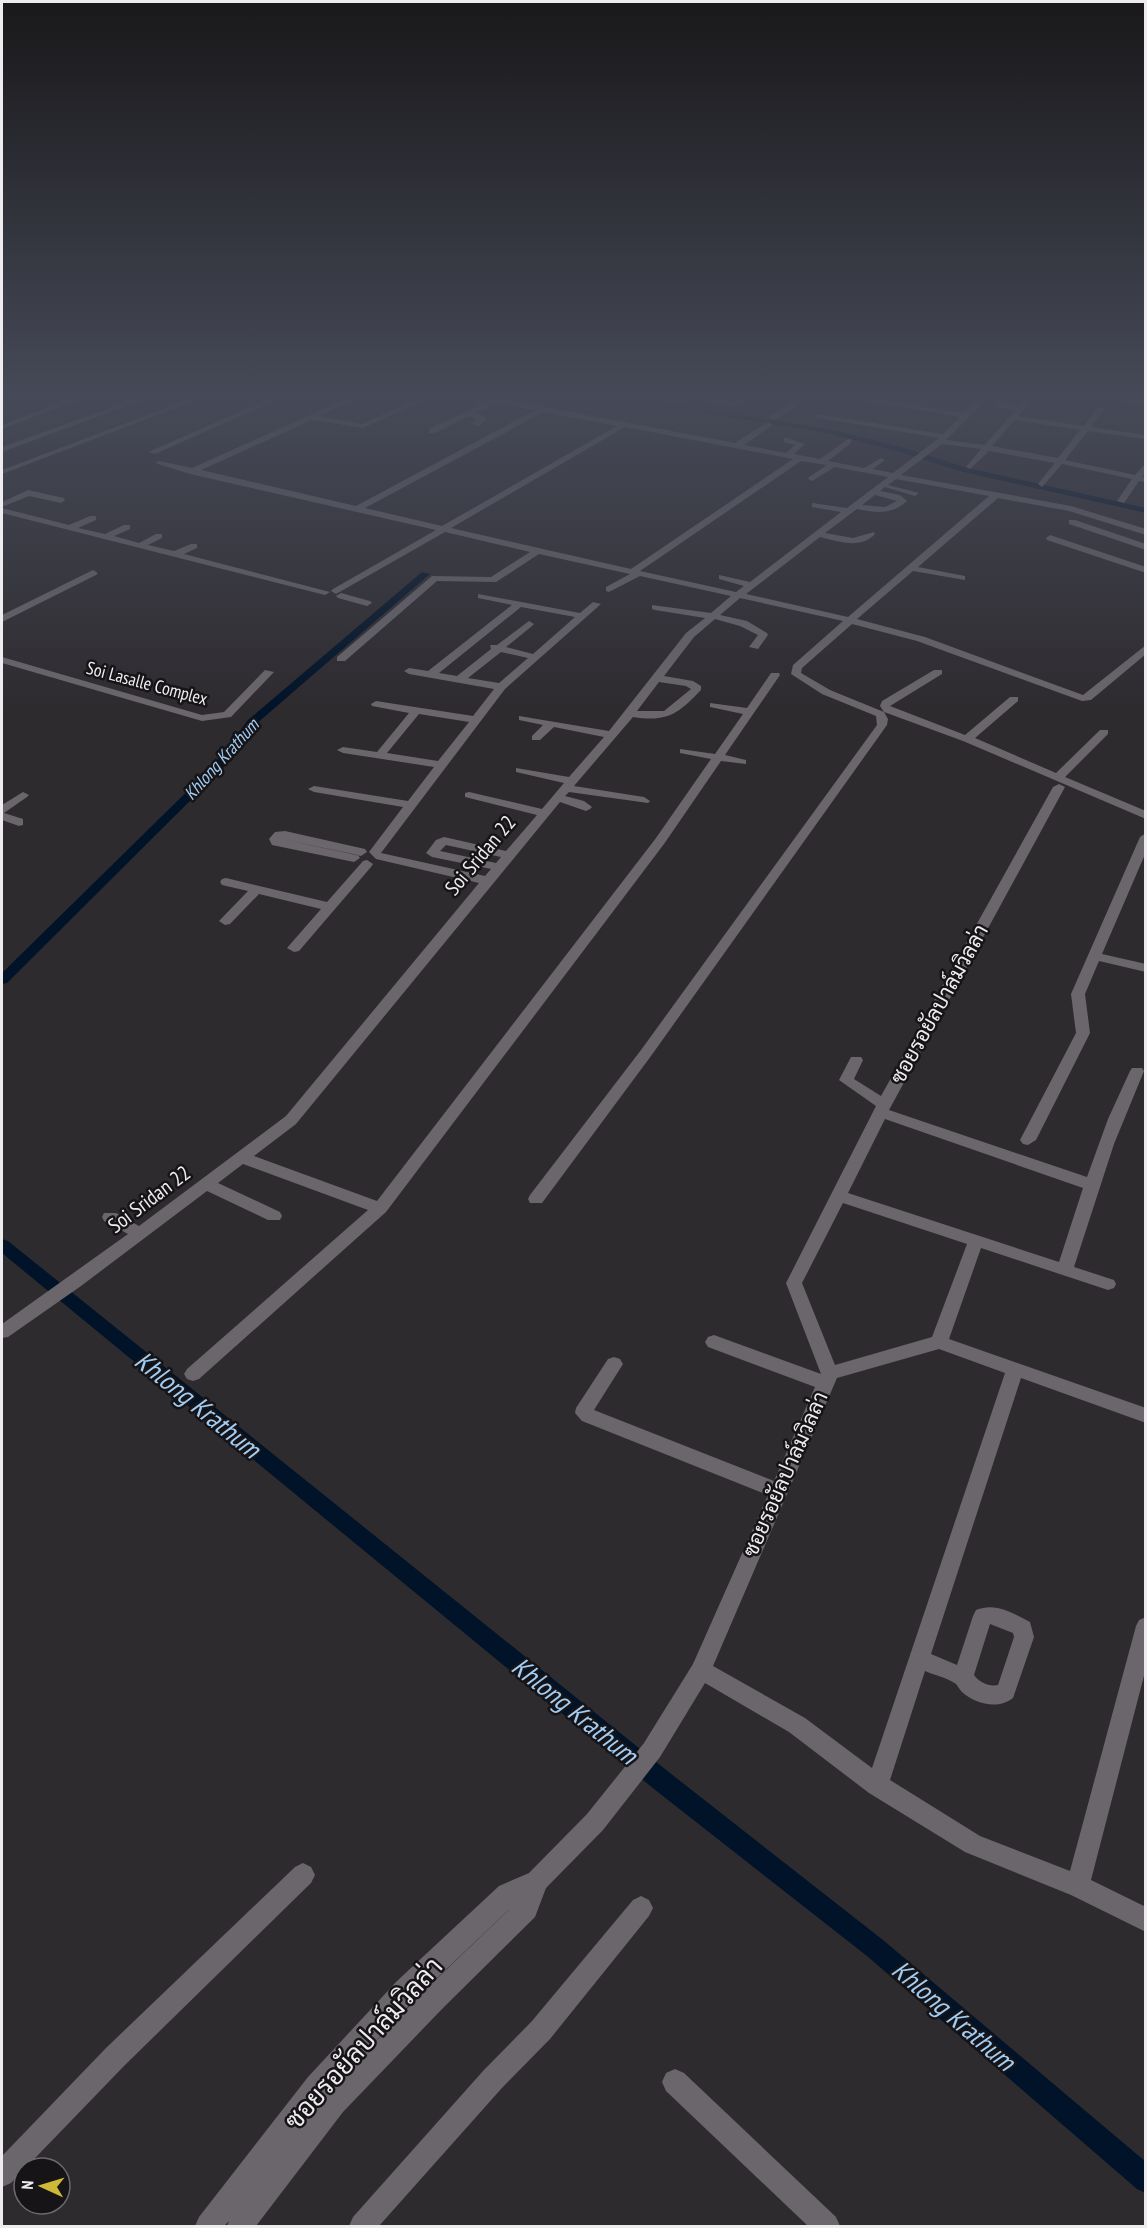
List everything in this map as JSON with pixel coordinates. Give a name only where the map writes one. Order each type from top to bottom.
[{"type":"street","points":[[321,501],[850,620],[921,639],[1082,698],[1088,698],[1146,648]]},
{"type":"street","points":[[357,509],[372,501]]},
{"type":"street","points":[[2,511],[325,592],[323,596],[327,598],[492,501]]},
{"type":"street","points":[[609,589],[737,501]]},
{"type":"street","name":"Soi Sridan 22","points":[[2,1332],[75,1282],[244,1158],[291,1120],[556,798],[611,735],[690,635],[736,596],[862,501]]},
{"type":"street","points":[[815,505],[883,511],[903,501]]},
{"type":"street","points":[[536,1199],[653,1044],[882,725],[884,720],[880,714],[826,692],[796,674],[796,667],[989,501]]},
{"type":"street","points":[[1026,501],[1086,513],[1146,532]]},
{"type":"street","points":[[37,520],[52,513]]},
{"type":"street","points":[[70,528],[93,518]]},
{"type":"street","points":[[1072,522],[1146,547]]},
{"type":"street","points":[[105,537],[127,527]]},
{"type":"street","points":[[818,534],[855,541],[871,534]]},
{"type":"street","points":[[138,546],[159,536]]},
{"type":"street","points":[[469,548],[479,537]]},
{"type":"street","points":[[1050,538],[1146,570]]},
{"type":"street","points":[[174,555],[194,546]]},
{"type":"street","points":[[341,659],[435,578],[493,580],[538,551]]},
{"type":"street","points":[[911,568],[962,578]]},
{"type":"street","points":[[2,619],[93,573]]},
{"type":"street","points":[[722,577],[751,585]]},
{"type":"street","points":[[338,593],[367,603]]},
{"type":"street","points":[[481,596],[583,616]]},
{"type":"street","points":[[430,675],[520,603]]},
{"type":"street","points":[[294,948],[374,859],[409,805],[501,687],[596,604]]},
{"type":"street","points":[[654,609],[712,616],[759,630],[763,635],[754,647]]},
{"type":"street","points":[[459,680],[529,624]]},
{"type":"street","points":[[470,641],[535,657]]},
{"type":"street","name":"Soi Lasalle Complex","points":[[2,660],[202,717],[215,718],[227,715],[269,672]]},
{"type":"street","points":[[409,671],[501,687]]},
{"type":"street","points":[[938,672],[886,703],[885,706],[888,710],[967,739],[1058,782],[1146,816]]},
{"type":"street","points":[[193,1374],[380,1208],[660,841],[775,675]]},
{"type":"street","points":[[629,713],[655,717],[674,713],[697,688],[689,683],[656,678]]},
{"type":"street","points":[[967,739],[1014,699]]},
{"type":"street","points":[[376,704],[475,720]]},
{"type":"street","points":[[714,705],[750,711]]},
{"type":"street","points":[[379,756],[416,711]]},
{"type":"street","points":[[523,718],[611,735]]},
{"type":"street","points":[[536,738],[551,724]]},
{"type":"street","name":"ซอยรอยัลปาล์มวิลล่า","points":[[208,2226],[317,2086],[406,1990],[507,1894],[537,1881],[595,1822],[624,1782],[652,1750],[701,1670],[827,1378],[794,1283],[882,1108],[1058,782],[1104,732]]},
{"type":"street","points":[[343,750],[441,765]]},
{"type":"street","points":[[684,751],[742,762]]},
{"type":"street","points":[[520,770],[568,784],[644,801]]},
{"type":"street","points":[[314,789],[409,805]]},
{"type":"street","points":[[2,810],[23,795]]},
{"type":"street","points":[[469,795],[545,813]]},
{"type":"street","points":[[556,798],[580,803],[586,807]]},
{"type":"street","points":[[2,816],[19,822]]},
{"type":"street","points":[[358,855],[276,842],[275,839],[279,835],[285,835],[374,859],[485,884]]},
{"type":"street","points":[[1028,1140],[1083,1033],[1078,994],[1146,837]]},
{"type":"street","points":[[499,867],[432,853],[444,841],[509,855]]},
{"type":"street","points":[[226,882],[330,907]]},
{"type":"street","points":[[225,921],[257,890]]},
{"type":"street","points":[[1094,956],[1146,968]]},
{"type":"street","points":[[856,1060],[846,1080],[882,1108],[1092,1185]]},
{"type":"street","points":[[1065,1270],[1092,1185],[1124,1097],[1137,1071]]},
{"type":"street","points":[[244,1158],[380,1208]]},
{"type":"street","points":[[207,1184],[274,1216]]},
{"type":"street","points":[[837,1196],[1108,1284]]},
{"type":"street","points":[[110,1217],[139,1233]]},
{"type":"street","points":[[939,1341],[976,1241]]},
{"type":"street","points":[[714,1342],[827,1378],[939,1341],[1146,1416]]},
{"type":"street","points":[[614,1364],[584,1413],[777,1490]]},
{"type":"street","points":[[877,1785],[1015,1368]]},
{"type":"street","points":[[1078,1886],[1146,1626]]},
{"type":"street","points":[[918,1659],[963,1677]]},
{"type":"street","points":[[701,1670],[797,1725],[877,1785],[973,1844],[1078,1886],[1146,1920]]},
{"type":"street","points":[[2,2174],[115,2057],[303,1875]]},
{"type":"street","name":"ซอยรอยัลปาล์มวิลล่า","points":[[240,2226],[334,2103],[433,2000],[526,1909],[537,1881]]},
{"type":"street","points":[[362,2226],[492,2080],[541,2030],[641,1908]]},
{"type":"street","points":[[675,2082],[827,2226]]},
{"type":"waterway","points":[[1102,501],[1146,511]]},
{"type":"waterway","name":"Khlong Krathum","points":[[2,980],[219,766],[252,722],[425,574]]},
{"type":"waterway","name":"Khlong Krathum","points":[[2,1245],[662,1781],[875,1948],[1146,2180]]}]
